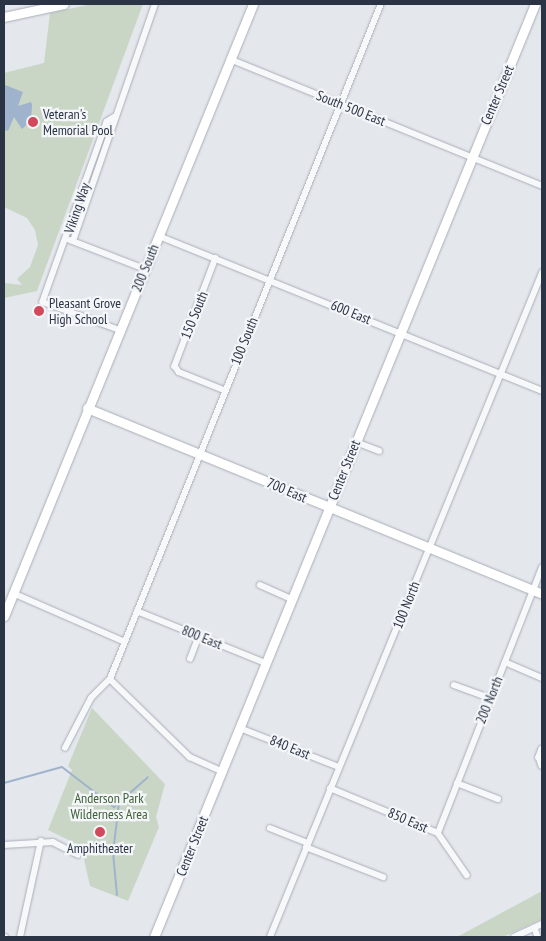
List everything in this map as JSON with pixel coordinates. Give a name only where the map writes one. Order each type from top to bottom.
[{"type":"street","points":[[4,17],[64,4]]},
{"type":"street","name":"Viking Way","points":[[73,241],[116,125],[115,117],[155,4]]},
{"type":"street","name":"200 South","points":[[4,616],[253,4]]},
{"type":"street","name":"100 South","points":[[110,679],[268,279],[342,104],[381,4]]},
{"type":"street","name":"Center Street","points":[[154,937],[535,4]]},
{"type":"street","name":"South 500 East","points":[[230,59],[542,186]]},
{"type":"street","name":"Viking Way","points":[[115,117],[107,122],[43,302],[120,330]]},
{"type":"street","name":"600 East","points":[[159,236],[542,391]]},
{"type":"street","points":[[66,239],[145,269]]},
{"type":"street","name":"150 South","points":[[216,258],[175,362],[178,371],[224,390]]},
{"type":"street","name":"100 North","points":[[270,937],[542,273]]},
{"type":"street","name":"700 East","points":[[88,408],[538,592]]},
{"type":"street","points":[[356,442],[379,451]]},
{"type":"street","name":"200 North","points":[[438,833],[490,698],[538,592],[542,568]]},
{"type":"street","points":[[260,585],[292,599]]},
{"type":"street","points":[[13,593],[125,642]]},
{"type":"street","name":"800 East","points":[[137,611],[266,663]]},
{"type":"street","points":[[190,659],[199,636]]},
{"type":"street","points":[[505,662],[542,678]]},
{"type":"street","points":[[64,748],[92,698],[110,679],[190,757],[222,770]]},
{"type":"street","points":[[454,685],[490,698]]},
{"type":"street","name":"840 East","points":[[240,728],[339,767]]},
{"type":"street","points":[[542,749],[539,757],[542,766]]},
{"type":"street","points":[[457,783],[498,799]]},
{"type":"street","name":"850 East","points":[[330,788],[438,833],[468,876]]},
{"type":"street","points":[[270,828],[383,878]]},
{"type":"street","points":[[4,845],[41,841],[53,842],[78,854]]},
{"type":"street","points":[[20,937],[41,841]]},
{"type":"street","points":[[514,937],[542,924]]},
{"type":"street","points":[[535,928],[538,937]]},
{"type":"green space","points":[[92,4],[143,4],[37,291],[4,298],[4,283],[22,285],[17,279],[30,267],[38,245],[35,230],[27,218],[4,207],[4,73],[44,63],[50,13]]},
{"type":"green space","name":"Anderson Park Wilderness Area","points":[[92,708],[165,784],[156,817],[159,827],[128,901],[90,886],[81,846],[48,830],[72,770],[68,766]]},
{"type":"green space","points":[[542,891],[542,919],[503,937],[457,937]]},
{"type":"water","points":[[5,85],[23,92],[18,106],[31,102],[31,121],[22,129],[14,117],[8,131],[4,130]]},
{"type":"waterway","points":[[4,783],[62,767],[114,807],[148,777]]},
{"type":"waterway","points":[[117,895],[113,853],[119,803]]},
{"type":"place","name":"Veteran's Memorial Pool","points":[[33,122]]},
{"type":"place","name":"Pleasant Grove High School","points":[[39,311]]},
{"type":"place","name":"Amphitheater","points":[[100,832]]}]
